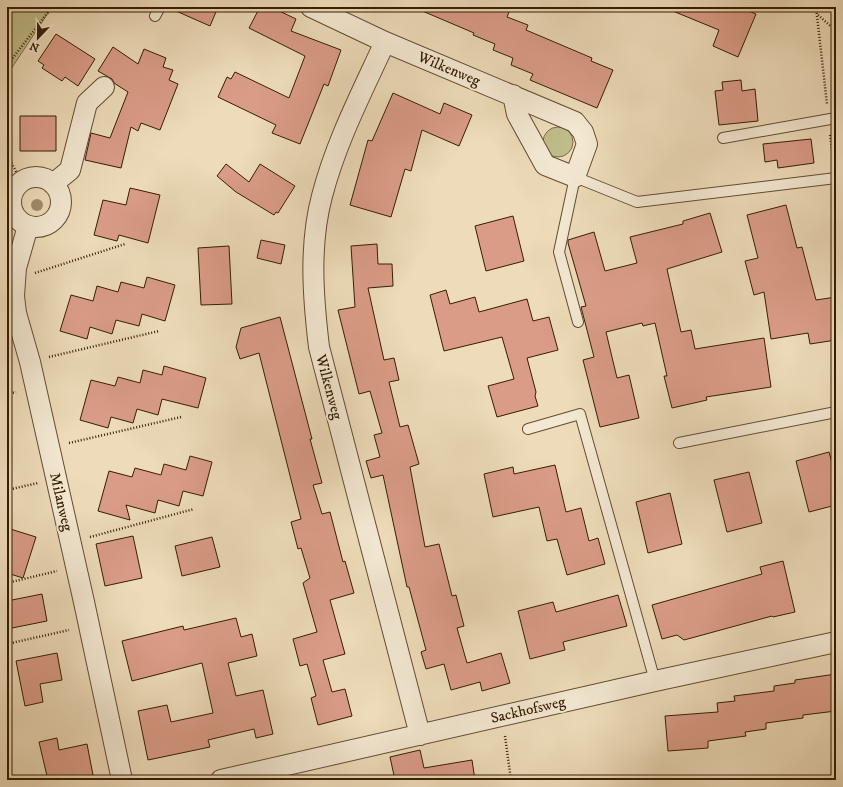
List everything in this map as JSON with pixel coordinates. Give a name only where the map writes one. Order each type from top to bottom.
[{"type":"street","name":"Wilkenweg","points":[[311,7],[385,42],[575,122],[583,132],[586,144],[575,177]]},
{"type":"street","name":"Wilkenweg","points":[[385,42],[338,147],[322,197],[315,234],[313,274],[314,309],[319,347],[420,735]]},
{"type":"street","points":[[53,184],[70,170],[87,103],[104,87]]},
{"type":"street","points":[[513,95],[517,114],[545,165],[575,177]]},
{"type":"street","points":[[38,177],[53,184],[60,198],[60,207],[58,214],[45,225],[28,226],[21,222],[10,210],[12,194],[22,182],[29,178],[38,177]]},
{"type":"street","name":"Milanweg","points":[[28,226],[16,268],[14,296],[16,313],[30,362],[122,780]]},
{"type":"street","name":"Sackhofsweg","points":[[221,780],[248,777],[502,716],[836,642]]},
{"type":"lane","points":[[723,138],[832,119]]},
{"type":"lane","points":[[578,322],[559,252],[575,177],[637,202],[660,198],[836,178]]},
{"type":"lane","points":[[679,443],[836,412]]},
{"type":"lane","points":[[528,428],[580,414],[655,681]]},
{"type":"path","points":[[7,69],[12,59],[52,7]]},
{"type":"path","points":[[816,7],[832,119],[836,178]]},
{"type":"path","points":[[818,15],[836,31]]},
{"type":"path","points":[[7,155],[22,182]]},
{"type":"path","points":[[15,280],[125,244]]},
{"type":"path","points":[[30,362],[159,331]]},
{"type":"path","points":[[49,448],[181,417]]},
{"type":"path","points":[[7,490],[56,480]]},
{"type":"path","points":[[70,542],[194,509]]},
{"type":"path","points":[[7,583],[76,567]]},
{"type":"path","points":[[7,644],[89,626]]},
{"type":"path","points":[[502,716],[511,780]]},
{"type":"shaded area","points":[[7,7],[52,7],[7,75]]},
{"type":"shaded area","points":[[558,127],[569,131],[573,142],[569,153],[558,157],[547,153],[543,142],[547,131]]},
{"type":"building","points":[[167,7],[218,7],[210,26]]},
{"type":"building","points":[[260,7],[271,7],[296,19],[291,31],[341,50],[328,86],[324,84],[300,144],[272,133],[276,125],[218,97],[227,77],[231,79],[235,72],[289,98],[305,56],[249,28]]},
{"type":"building","points":[[413,7],[511,7],[507,17],[528,25],[526,30],[592,58],[591,61],[613,70],[597,108],[530,80],[533,74],[511,65],[513,58],[493,50],[495,44],[473,35],[474,33]]},
{"type":"building","points":[[663,7],[739,7],[756,14],[738,57],[713,46],[719,30]]},
{"type":"building","points":[[56,34],[95,59],[78,86],[65,77],[62,81],[42,68],[44,65],[38,61]]},
{"type":"building","points":[[113,47],[138,64],[144,49],[166,58],[163,67],[173,70],[169,80],[178,84],[160,130],[141,123],[138,131],[131,127],[121,168],[85,160],[91,133],[110,138],[128,92],[114,83],[112,79],[98,71]]},
{"type":"building","points":[[741,80],[742,91],[755,89],[758,121],[719,125],[715,91],[723,90],[722,82]]},
{"type":"building","points":[[393,93],[440,114],[444,103],[472,115],[459,146],[422,130],[411,171],[405,169],[391,217],[350,205],[368,140],[372,141]]},
{"type":"building","points":[[20,116],[56,116],[56,151],[20,151]]},
{"type":"building","points":[[811,139],[814,163],[778,168],[777,160],[765,162],[763,144]]},
{"type":"building","points":[[226,164],[249,182],[260,164],[295,186],[278,213],[276,212],[274,215],[236,192],[217,176]]},
{"type":"building","points":[[130,188],[160,195],[148,243],[119,235],[117,241],[94,235],[103,200],[126,205]]},
{"type":"building","points":[[786,205],[797,248],[802,247],[816,300],[836,297],[836,340],[810,344],[808,333],[771,339],[764,292],[754,295],[745,261],[758,258],[747,215]]},
{"type":"building","points":[[710,213],[722,252],[667,269],[681,332],[691,330],[695,349],[764,338],[771,387],[706,397],[707,400],[672,408],[664,376],[667,376],[655,323],[643,326],[642,323],[606,332],[617,378],[629,375],[639,418],[600,427],[583,360],[594,357],[581,307],[586,306],[568,240],[594,232],[605,271],[637,263],[630,237],[683,224],[683,221]]},
{"type":"building","points":[[513,216],[524,261],[486,271],[475,226]]},
{"type":"building","points":[[261,240],[285,245],[281,264],[257,258]]},
{"type":"building","points":[[377,244],[378,264],[392,264],[393,286],[368,288],[384,360],[394,358],[399,380],[389,382],[400,427],[408,425],[419,464],[410,467],[425,547],[439,544],[452,596],[456,595],[464,626],[457,628],[467,663],[501,653],[510,683],[482,691],[480,682],[451,690],[444,664],[426,669],[421,652],[426,650],[409,587],[407,587],[383,475],[371,478],[366,461],[380,457],[374,435],[382,433],[370,391],[359,394],[338,310],[355,307],[351,246]]},
{"type":"building","points":[[229,246],[232,304],[201,305],[198,248]]},
{"type":"building","points":[[147,277],[175,285],[165,321],[142,314],[139,326],[116,320],[112,334],[90,327],[87,339],[60,331],[71,295],[93,301],[97,286],[118,292],[121,282],[144,288]]},
{"type":"building","points":[[446,290],[450,304],[475,297],[479,312],[527,299],[533,321],[549,317],[558,350],[527,358],[538,406],[497,417],[488,386],[514,379],[502,337],[444,351],[430,295]]},
{"type":"building","points":[[280,317],[322,483],[313,485],[322,514],[330,512],[343,562],[345,561],[354,593],[330,600],[345,654],[323,660],[332,692],[345,689],[352,716],[318,725],[311,698],[316,696],[307,664],[300,666],[293,639],[317,632],[303,583],[310,578],[301,548],[298,549],[291,522],[301,519],[259,353],[240,359],[236,347],[241,328]]},
{"type":"building","points":[[164,366],[206,378],[198,408],[162,399],[158,415],[137,409],[133,423],[111,417],[108,428],[80,420],[91,380],[115,386],[118,377],[140,383],[143,370],[162,375]]},
{"type":"building","points":[[829,452],[836,478],[836,505],[809,512],[796,461]]},
{"type":"building","points":[[190,456],[212,462],[203,496],[183,491],[179,506],[158,500],[155,513],[126,505],[130,520],[98,511],[109,471],[132,477],[135,468],[161,475],[164,464],[186,470]]},
{"type":"building","points":[[555,465],[566,512],[581,508],[589,541],[598,538],[605,564],[567,575],[557,539],[547,541],[539,507],[493,517],[484,474],[513,467],[514,474]]},
{"type":"building","points":[[749,472],[762,523],[727,532],[714,480]]},
{"type":"building","points":[[670,493],[682,544],[648,553],[636,502]]},
{"type":"building","points":[[7,528],[36,537],[23,578],[7,573]]},
{"type":"building","points":[[133,536],[142,578],[105,586],[96,544]]},
{"type":"building","points":[[212,537],[220,567],[182,576],[175,546]]},
{"type":"building","points":[[783,561],[795,612],[772,616],[684,640],[677,635],[662,639],[652,605],[762,574],[760,567]]},
{"type":"building","points":[[42,594],[47,621],[7,629],[7,601]]},
{"type":"building","points":[[618,595],[627,626],[563,642],[565,650],[530,659],[518,611],[553,602],[556,612]]},
{"type":"building","points":[[236,618],[241,637],[252,634],[257,656],[228,663],[236,696],[263,690],[273,734],[256,738],[254,729],[208,740],[210,747],[148,760],[138,711],[167,705],[171,722],[213,713],[202,663],[132,681],[122,641],[183,626],[184,630]]},
{"type":"building","points":[[57,653],[62,680],[40,684],[43,702],[25,706],[16,661]]},
{"type":"building","points":[[836,674],[836,711],[803,715],[803,718],[766,723],[766,729],[745,732],[746,736],[708,741],[708,748],[668,751],[665,716],[718,712],[717,703],[735,701],[734,696],[774,691],[774,686],[795,683],[795,680]]},
{"type":"building","points":[[57,738],[59,750],[87,744],[93,775],[70,780],[55,780],[47,776],[39,742]]},
{"type":"building","points":[[420,750],[424,768],[472,760],[475,780],[395,780],[390,757]]}]
